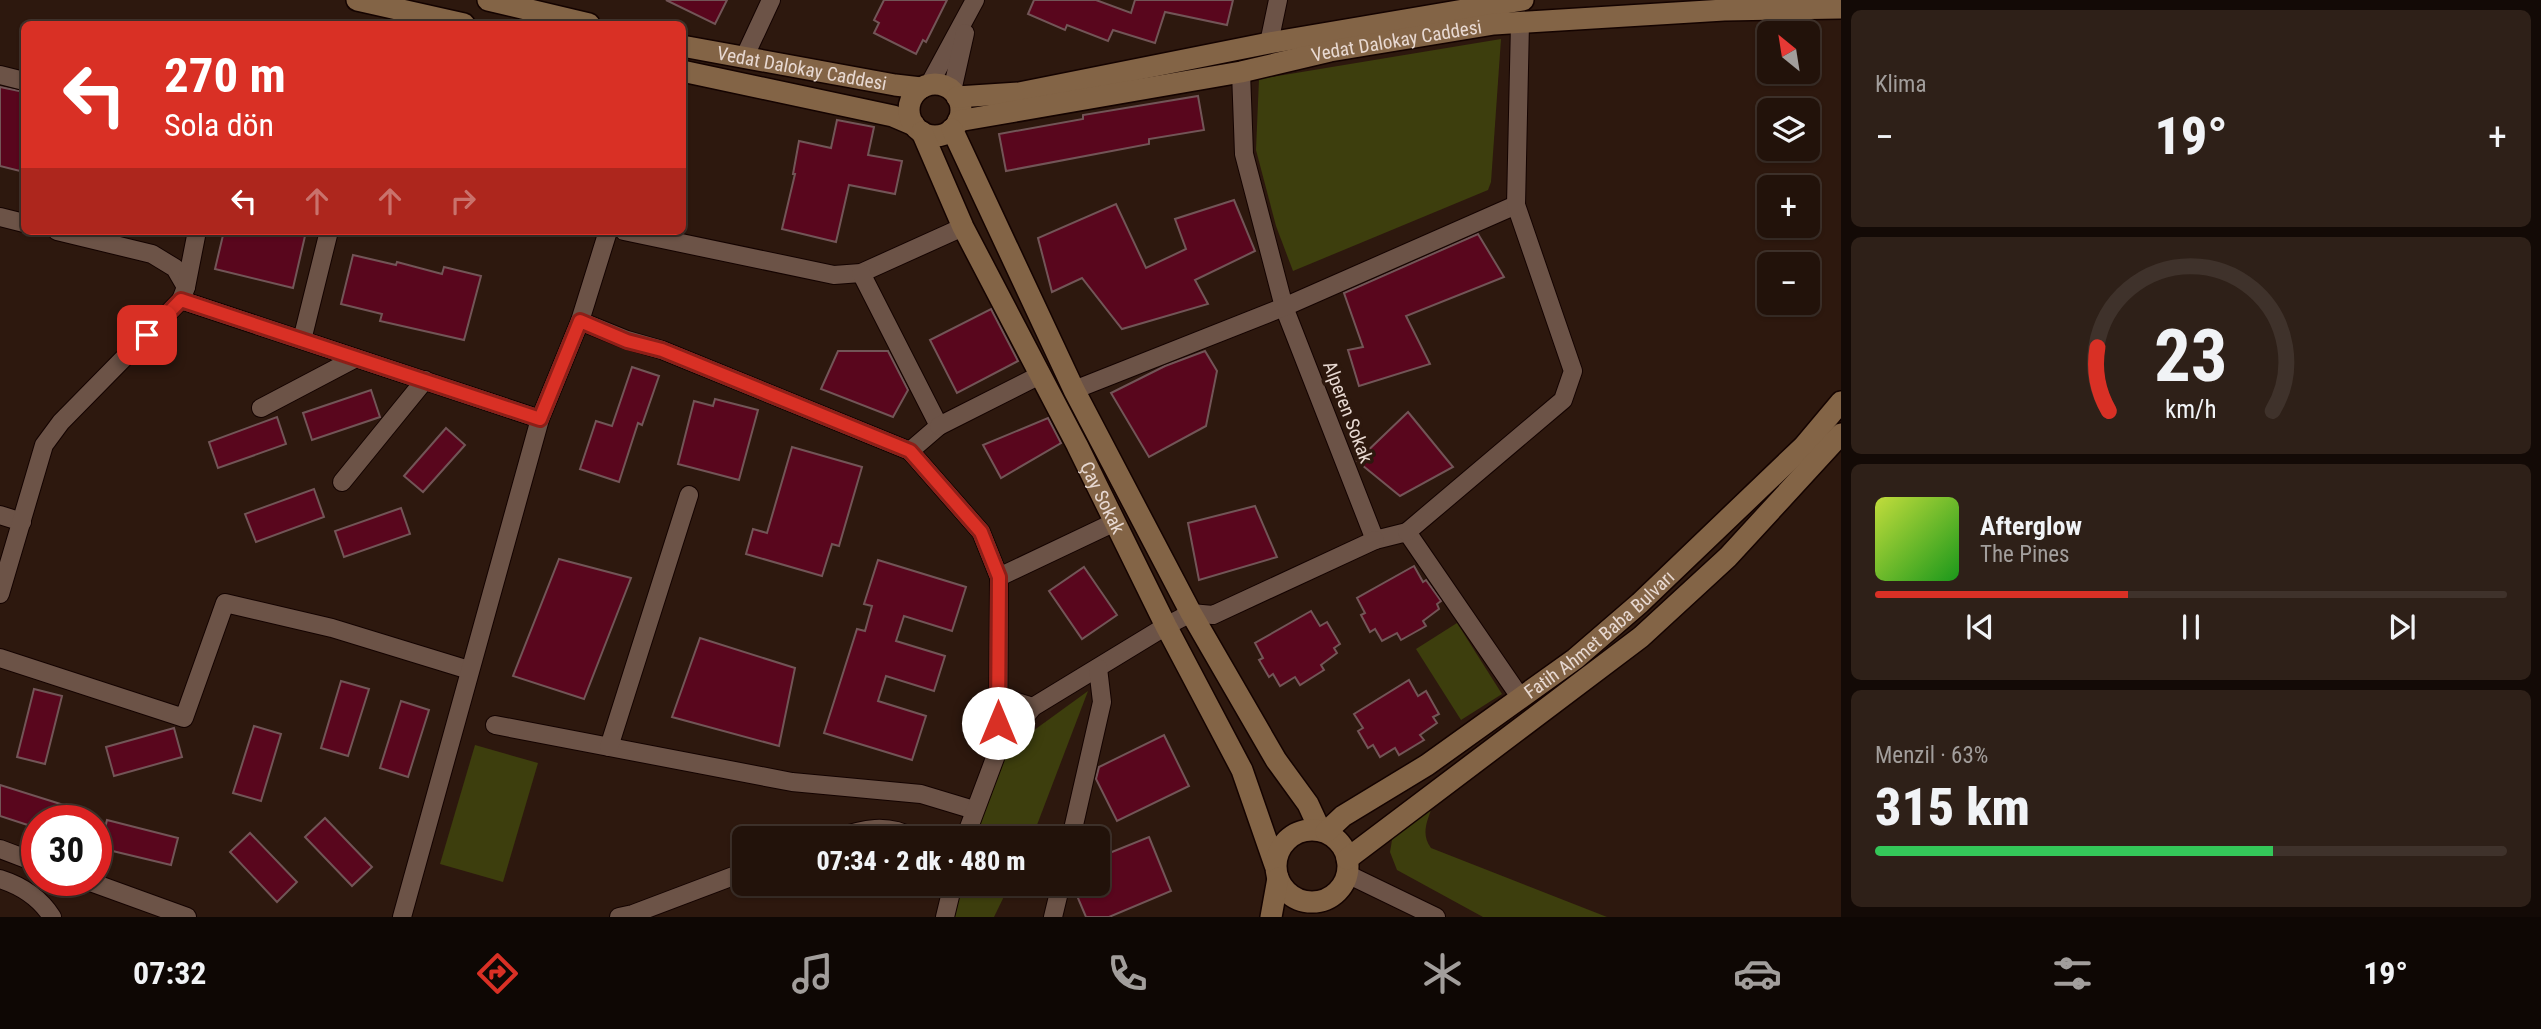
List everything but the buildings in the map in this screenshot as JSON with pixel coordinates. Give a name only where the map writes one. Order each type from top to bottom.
[{"type":"main road","points":[[357,0],[451,21]]},
{"type":"main road","points":[[488,0],[576,21]]},
{"type":"main road","name":"Vedat Dalokay Caddesi","points":[[955,94],[1019,93],[1269,43],[1522,0]]},
{"type":"main road","name":"Vedat Dalokay Caddesi","points":[[955,125],[1241,72],[1330,51],[1494,24],[1724,10],[1841,8]]},
{"type":"main road","name":"Vedat Dalokay Caddesi","points":[[686,47],[895,85],[925,86]]},
{"type":"main road","points":[[686,72],[893,116],[918,129],[937,136],[955,125],[960,105],[955,94],[945,86],[925,86],[911,101],[909,109],[918,129]]},
{"type":"main road","name":"Çay Sokak","points":[[955,125],[1074,390],[1191,613],[1276,760],[1308,804],[1323,831]]},
{"type":"main road","name":"Çay Sokak","points":[[918,129],[963,227],[1242,770],[1276,872]]},
{"type":"main road","name":"Fatih Ahmet Baba Bulvarı","points":[[1323,831],[1427,765],[1575,659],[1640,603],[1804,446],[1841,402]]},
{"type":"main road","name":"Fatih Ahmet Baba Bulvarı","points":[[1344,875],[1642,637],[1728,557],[1841,434]]},
{"type":"main road","points":[[1271,917],[1282,845],[1289,837],[1309,830],[1323,831],[1336,839],[1343,848],[1344,875],[1328,917]]},
{"type":"main road","points":[[1276,872],[1283,888],[1292,896],[1315,902],[1327,898],[1344,875]]},
{"type":"street","points":[[744,58],[771,0]]},
{"type":"street","points":[[1269,43],[1278,0]]},
{"type":"street","points":[[925,86],[972,6]]},
{"type":"street","points":[[955,94],[972,6]]},
{"type":"street","points":[[969,826],[998,750],[1033,707],[1191,613],[1213,615],[1375,540],[1407,532],[1563,400],[1573,371],[1516,205],[1520,23]]},
{"type":"street","name":"Alperen Sokak","points":[[1241,72],[1244,155],[1284,307],[1375,540]]},
{"type":"street","points":[[0,75],[21,79]]},
{"type":"street","points":[[1074,390],[1284,307],[1516,205]]},
{"type":"street","points":[[0,217],[21,222]]},
{"type":"street","points":[[643,235],[834,275],[861,273],[963,227]]},
{"type":"street","points":[[74,235],[152,254],[175,268],[184,294],[302,340],[540,419]]},
{"type":"street","points":[[0,594],[44,445],[61,422],[184,294],[196,235]]},
{"type":"street","points":[[302,340],[328,235]]},
{"type":"street","points":[[402,917],[540,419],[580,321],[607,235]]},
{"type":"street","points":[[861,273],[939,426]]},
{"type":"street","points":[[580,321],[627,341],[662,350],[910,451],[981,532],[999,577],[998,750]]},
{"type":"street","points":[[261,408],[356,358]]},
{"type":"street","points":[[910,451],[939,426],[1040,375]]},
{"type":"street","points":[[342,482],[425,380]]},
{"type":"street","points":[[609,747],[689,495]]},
{"type":"street","points":[[0,515],[22,522]]},
{"type":"street","points":[[999,577],[1115,522]]},
{"type":"street","points":[[1407,532],[1520,697]]},
{"type":"street","points":[[0,658],[184,718],[225,603],[332,628],[470,670]]},
{"type":"street","points":[[1074,826],[1102,702],[1098,668]]},
{"type":"street","points":[[998,696],[1033,707]]},
{"type":"street","points":[[495,725],[792,782],[921,794],[974,810]]},
{"type":"street","points":[[0,849],[21,857]]},
{"type":"street","points":[[1344,875],[1436,917]]},
{"type":"street","points":[[619,917],[732,877]]},
{"type":"street","points":[[0,879],[23,888],[38,899],[52,917]]},
{"type":"street","points":[[112,890],[187,917]]},
{"type":"street","points":[[945,917],[950,896]]},
{"type":"street","points":[[1053,917],[1058,896]]},
{"type":"shaded area","points":[[1501,39],[1491,182],[1488,190],[1293,271],[1276,226],[1256,150],[1259,79]]},
{"type":"shaded area","points":[[1457,623],[1502,694],[1461,720],[1416,649]]},
{"type":"shaded area","points":[[1088,691],[1037,826],[978,826],[1003,759],[1011,747]]},
{"type":"shaded area","points":[[475,745],[538,763],[503,882],[440,864]]},
{"type":"shaded area","points":[[1433,804],[1425,832],[1431,848],[1607,917],[1483,917],[1397,870],[1390,852],[1393,834]]},
{"type":"shaded area","points":[[957,896],[1004,896],[994,917],[952,917]]},
{"type":"route","points":[[147,335],[181,300],[540,419],[580,321],[627,341],[662,350],[910,451],[981,532],[999,577],[998,723]]}]
